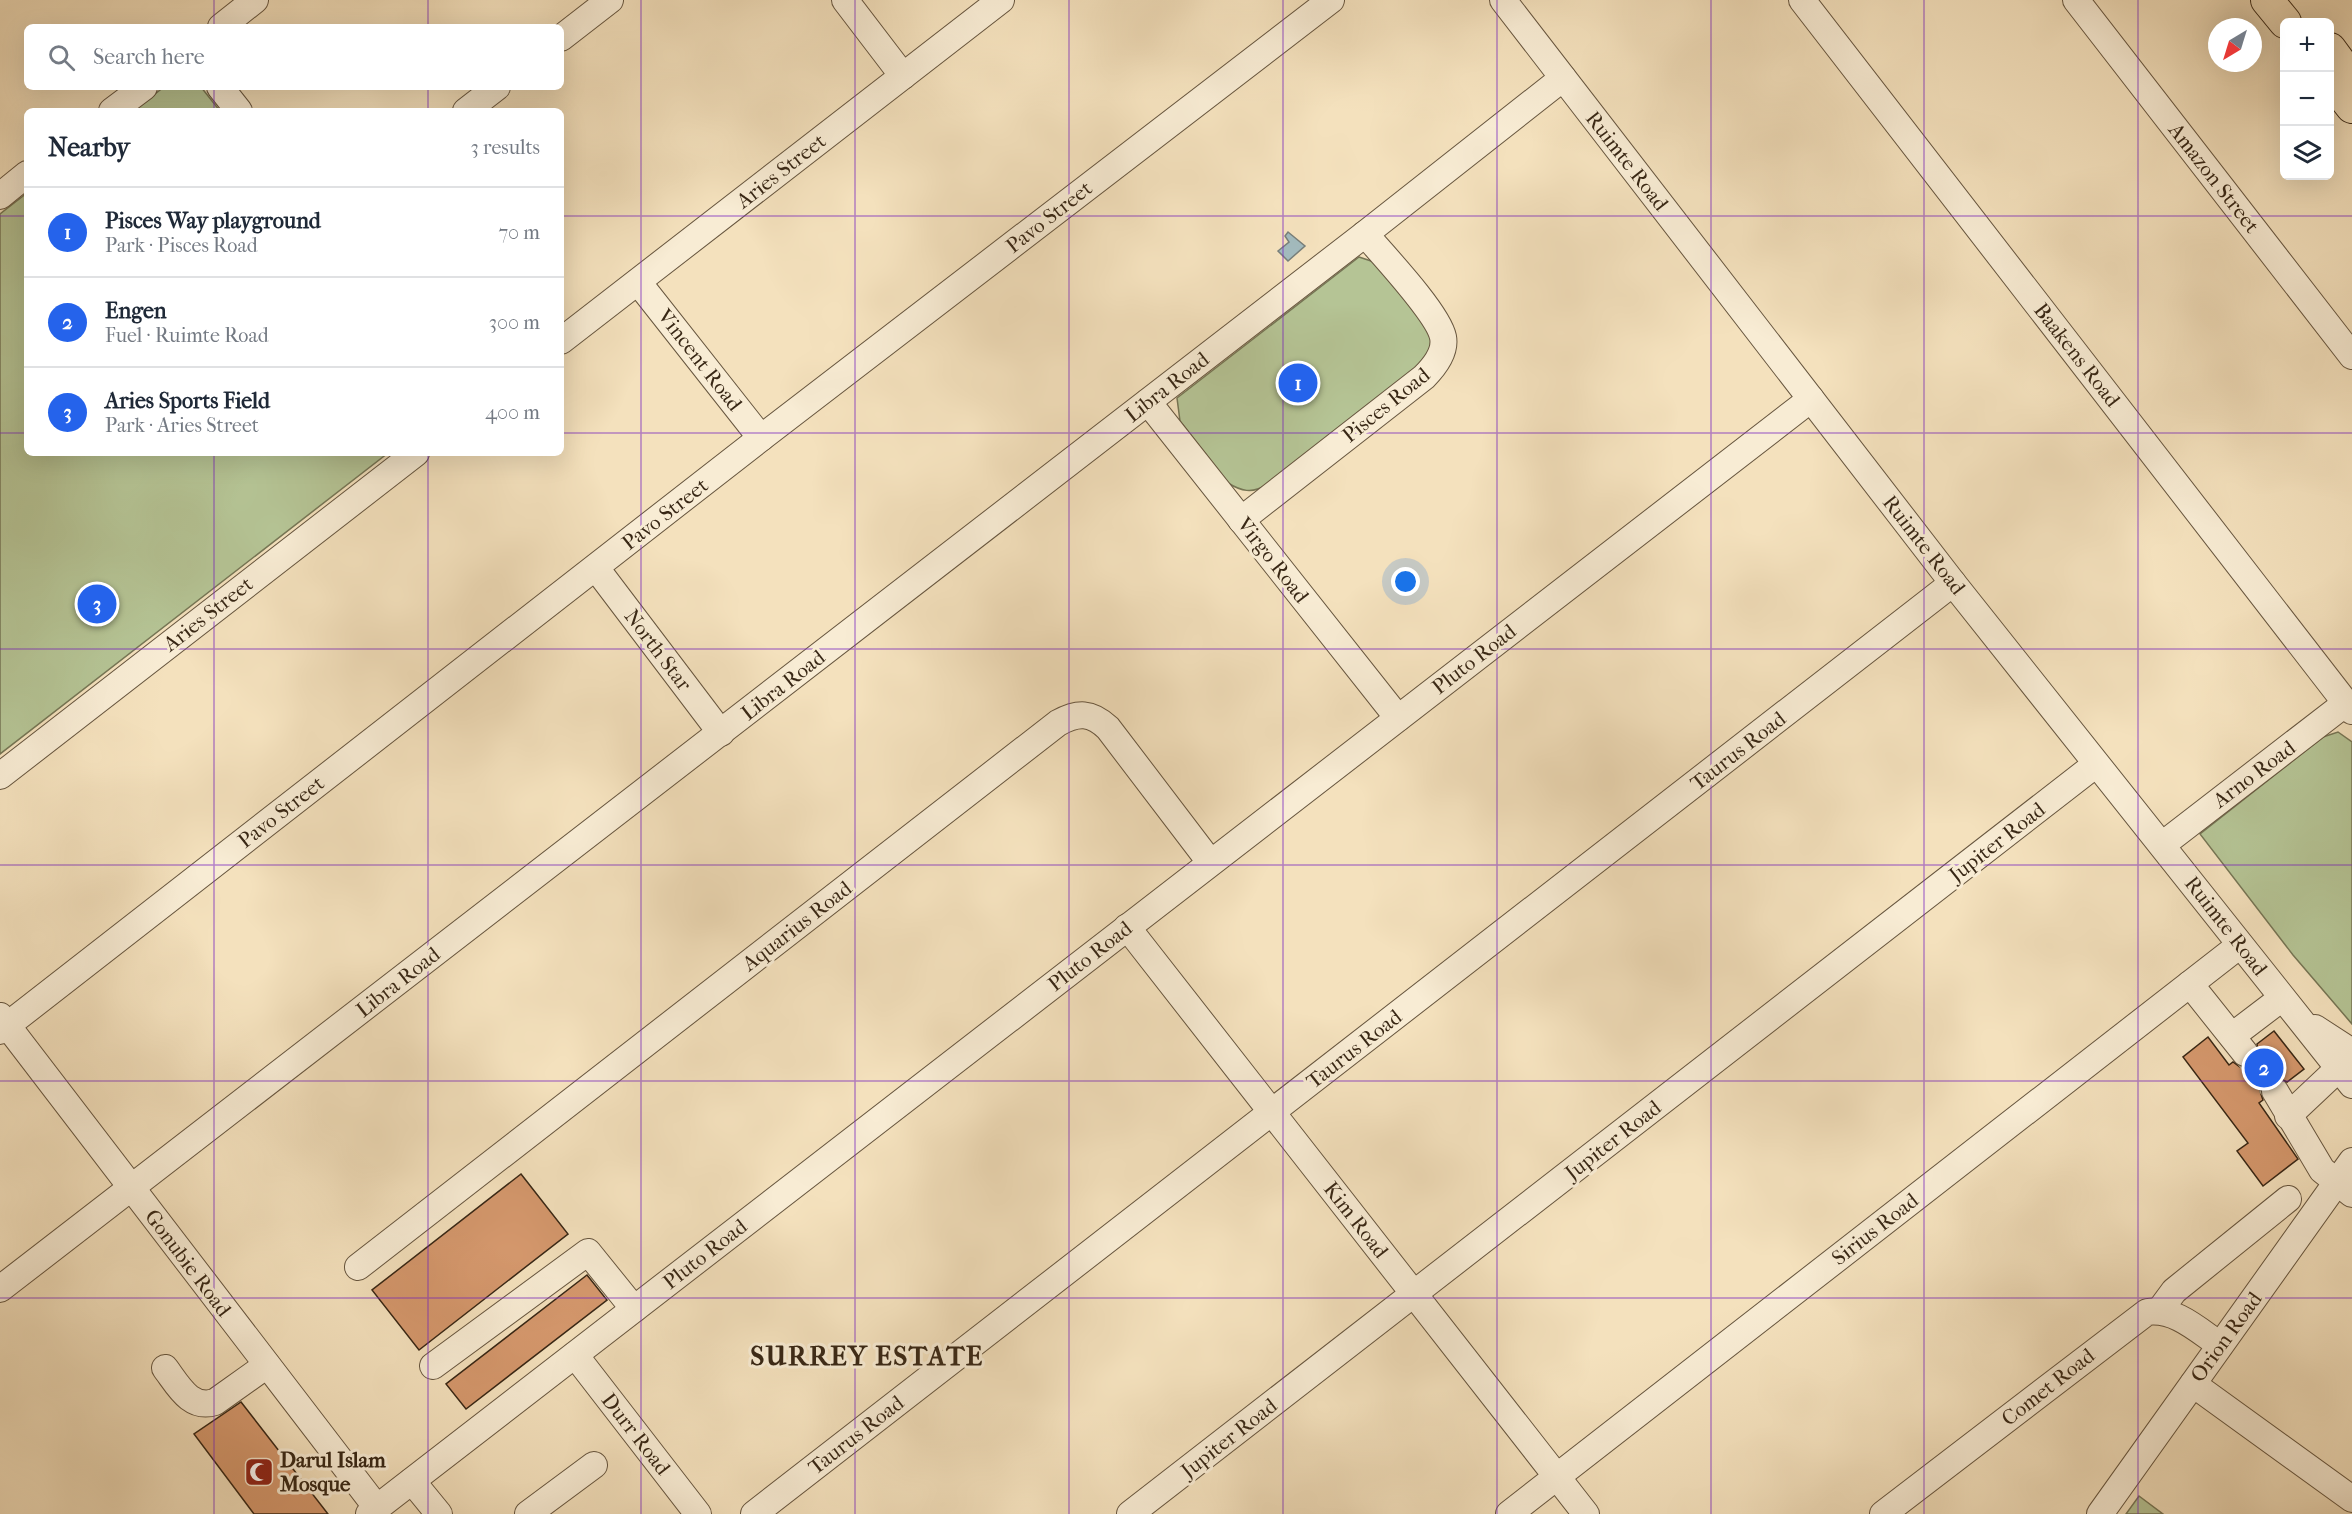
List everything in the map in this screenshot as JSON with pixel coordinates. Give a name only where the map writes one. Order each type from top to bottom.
[{"type":"main road","points":[[2267,0],[2282,18]]},
{"type":"main road","points":[[2292,0],[2306,18]]},
{"type":"main road","points":[[2334,54],[2352,79]]},
{"type":"main road","points":[[2334,84],[2352,107]]},
{"type":"street","points":[[225,24],[255,0]]},
{"type":"street","points":[[564,36],[610,0]]},
{"type":"street","points":[[845,0],[903,76]]},
{"type":"street","name":"Aries Street","points":[[564,339],[1001,0]]},
{"type":"street","name":"Pavo Street","points":[[2,1024],[1331,0]]},
{"type":"street","name":"Ruimte Road","points":[[1503,0],[1810,399],[2096,765],[2162,845],[2298,1019],[2348,1068]]},
{"type":"street","name":"Baakens Road","points":[[1802,0],[2349,707]]},
{"type":"street","name":"Amazon Street","points":[[2076,0],[2352,356]]},
{"type":"street","name":"Libra Road","points":[[0,1288],[721,733],[1563,78]]},
{"type":"street","points":[[116,108],[140,90]]},
{"type":"street","points":[[222,90],[237,108]]},
{"type":"street","points":[[470,108],[493,90]]},
{"type":"street","points":[[0,196],[24,176]]},
{"type":"street","name":"Pisces Road","points":[[1241,520],[1424,377],[1441,354],[1444,340],[1436,321],[1365,234]]},
{"type":"street","name":"Vincent Road","points":[[638,282],[761,438]]},
{"type":"street","name":"Pluto Road","points":[[373,1511],[1810,399]]},
{"type":"street","name":"Virgo Road","points":[[1148,402],[1398,718]]},
{"type":"street","name":"Aries Street","points":[[0,776],[412,456]]},
{"type":"street","name":"North Star","points":[[596,568],[721,733]]},
{"type":"street","name":"Taurus Road","points":[[754,1514],[1953,583]]},
{"type":"street","name":"Arno Road","points":[[2162,845],[2349,707]]},
{"type":"street","name":"Aquarius Road","points":[[358,1266],[1070,716],[1085,714],[1098,718],[1108,728],[1210,862]]},
{"type":"street","name":"Jupiter Road","points":[[1130,1514],[2096,765]]},
{"type":"street","name":"Kim Road","points":[[1127,927],[1586,1514]]},
{"type":"street","name":"Sirius Road","points":[[1509,1514],[2240,945]]},
{"type":"street","points":[[2190,984],[2239,1045],[2282,999]]},
{"type":"street","name":"Gonubie Road","points":[[2,1024],[131,1187],[267,1365],[373,1511]]},
{"type":"street","points":[[2288,1116],[2348,1068]]},
{"type":"street","points":[[2275,1091],[2322,1170],[2344,1189]]},
{"type":"street","name":"Orion Road","points":[[2100,1514],[2220,1345],[2344,1189],[2352,1161]]},
{"type":"street","points":[[2220,1345],[2172,1314],[2160,1310],[2174,1292],[2288,1199]]},
{"type":"street","points":[[433,1366],[588,1252],[634,1309]]},
{"type":"street","name":"Comet Road","points":[[1883,1514],[2130,1323],[2147,1312],[2160,1310]]},
{"type":"street","name":"Durr Road","points":[[575,1355],[698,1514]]},
{"type":"street","points":[[165,1368],[187,1397],[206,1404],[215,1401],[267,1365]]},
{"type":"street","points":[[2193,1384],[2352,1499]]},
{"type":"street","points":[[528,1514],[594,1466]]},
{"type":"street","points":[[412,1481],[439,1514]]},
{"type":"green space","points":[[160,90],[203,90],[218,108],[137,108]]},
{"type":"green space","points":[[24,195],[24,456],[384,456],[0,754],[0,214]]},
{"type":"green space","points":[[1359,257],[1380,264],[1429,330],[1431,341],[1427,354],[1419,367],[1266,485],[1251,490],[1242,490],[1233,486],[1228,483],[1180,421],[1177,398]]},
{"type":"green space","points":[[2338,732],[2352,742],[2352,1024],[2293,955],[2200,834],[2323,737]]},
{"type":"green space","points":[[2139,1496],[2163,1514],[2126,1514]]},
{"type":"water","points":[[1288,232],[1305,246],[1288,261],[1278,251],[1289,242],[1285,236]]},
{"type":"building","points":[[2274,1031],[2304,1069],[2287,1082],[2275,1076],[2267,1078],[2260,1091],[2263,1100],[2259,1103],[2298,1159],[2263,1186],[2237,1151],[2248,1143],[2183,1057],[2208,1037],[2229,1065],[2233,1062],[2240,1067],[2248,1068],[2259,1058],[2257,1044]]},
{"type":"building","points":[[521,1174],[568,1234],[419,1350],[372,1290]]},
{"type":"building","points":[[587,1275],[607,1300],[466,1409],[446,1384]]},
{"type":"building","name":"Darul Islam Mosque","points":[[241,1402],[328,1514],[254,1514],[194,1434]]},
{"type":"tunnel","points":[[2245,1053],[2275,1091]]},
{"type":"place","name":"Pisces Way playground","points":[[1298,383]]},
{"type":"place","name":"Aries Sports Field","points":[[97,604]]},
{"type":"place","name":"Engen","points":[[2264,1068]]},
{"type":"place","name":"Darul Islam Mosque","points":[[259,1472]]},
{"type":"district","name":"SURREY ESTATE","points":[[867,1356]]}]
